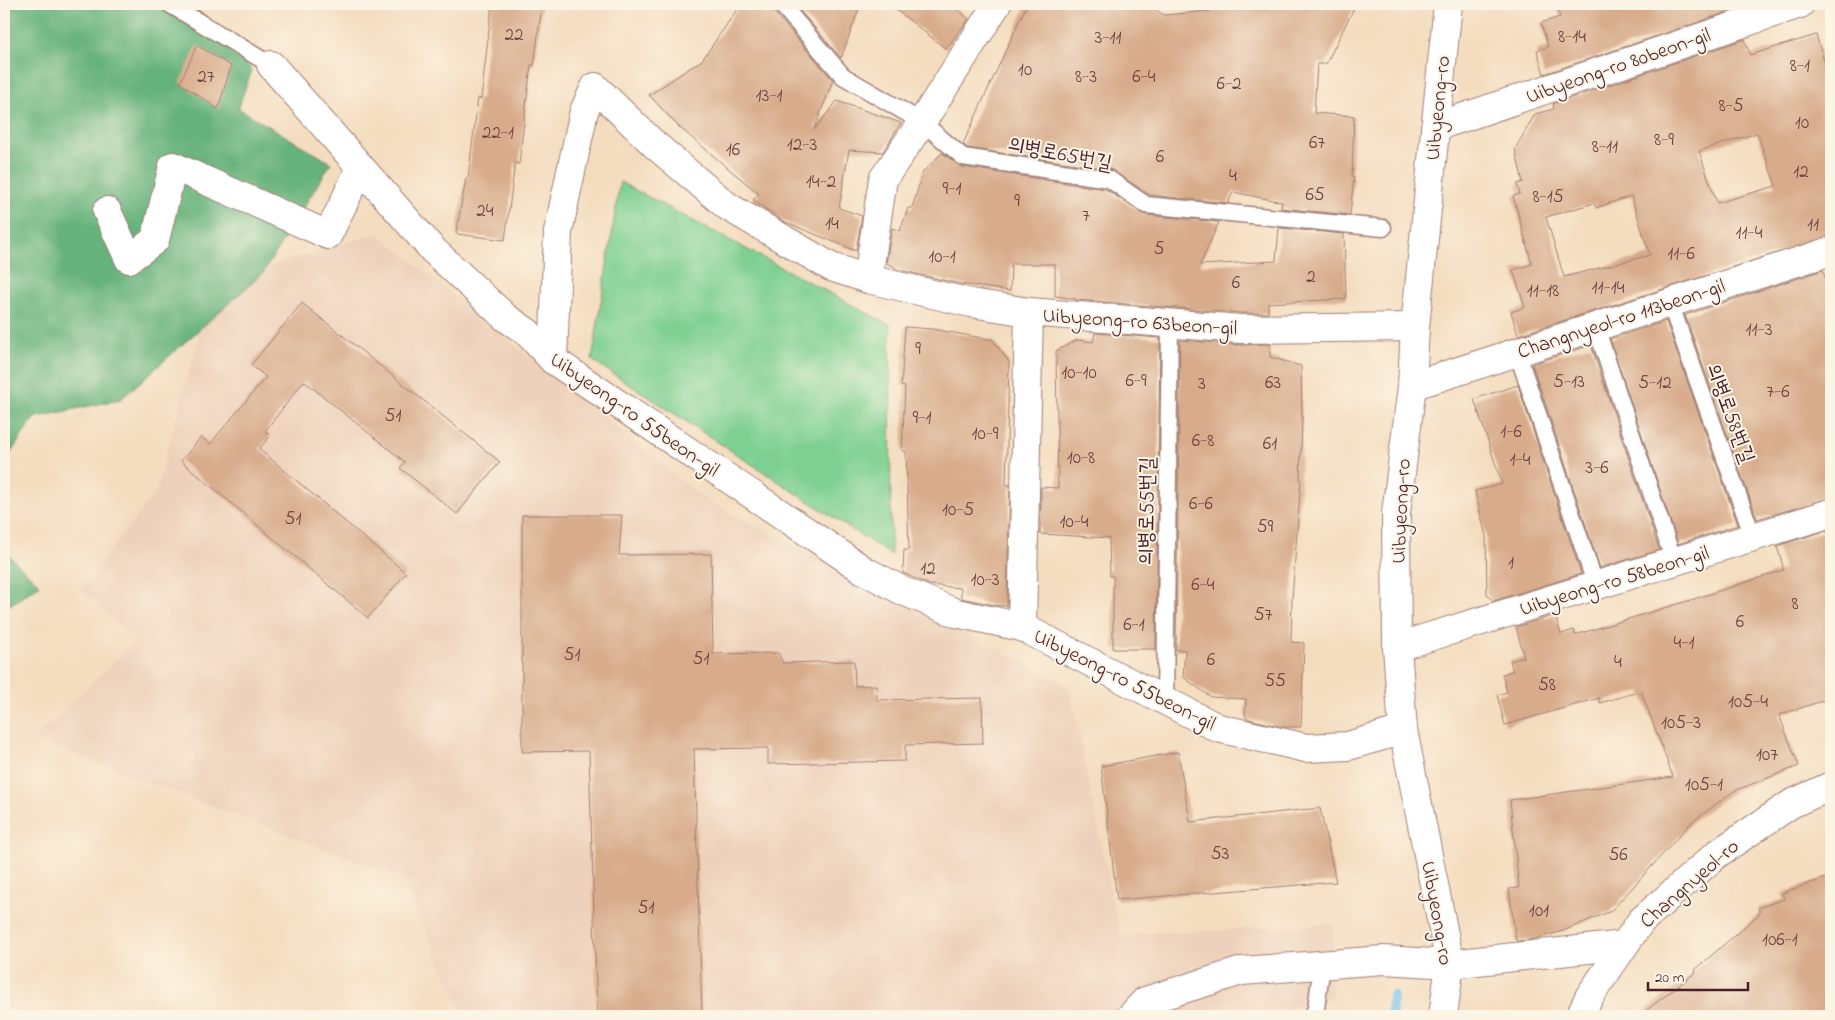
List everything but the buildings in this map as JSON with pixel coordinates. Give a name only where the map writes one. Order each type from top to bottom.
[{"type":"street","points":[[868,279],[883,178],[922,122],[997,4]]},
{"type":"street","name":"Uibyeong-ro","points":[[1443,1016],[1450,964],[1403,730],[1397,647],[1396,513],[1412,386],[1415,327],[1448,4]]},
{"type":"street","name":"Uibyeong-ro 80beon-gil","points":[[1436,127],[1800,4]]},
{"type":"street","name":"Uibyeong-ro 55beon-gil","points":[[271,65],[433,250],[505,317],[527,332],[553,360],[865,571],[903,592],[956,613],[1022,627],[1218,728],[1306,748],[1348,746],[1403,730]]},
{"type":"street","name":"Uibyeong-ro 63beon-gil","points":[[553,360],[558,232],[584,111],[595,87],[655,144],[727,206],[831,267],[868,279],[971,303],[1029,312],[1240,329],[1415,327]]},
{"type":"street","points":[[107,211],[129,259],[155,240],[174,166],[328,235],[360,168]]},
{"type":"street","name":"Changnyeol-ro 113beon-gil","points":[[1412,386],[1831,251]]},
{"type":"street","name":"Uibyeong-ro 55beon-gil","points":[[1022,627],[1029,312]]},
{"type":"street","name":"Uibyeong-ro 58beon-gil","points":[[1397,647],[1831,513]]},
{"type":"street","name":"Changnyeol-ro","points":[[1580,1016],[1589,996],[1641,921],[1717,854],[1791,804],[1831,786]]},
{"type":"street","points":[[1131,1016],[1146,1001],[1242,971],[1383,960],[1450,964],[1624,945]]},
{"type":"lane","points":[[169,4],[271,65]]},
{"type":"lane","name":"의병로65번길","points":[[781,4],[843,76],[922,122],[963,157],[1109,179],[1146,205],[1383,228]]},
{"type":"lane","name":"의병로58번길","points":[[1670,303],[1753,537]]},
{"type":"lane","name":"의병로55번길","points":[[1165,700],[1170,323]]},
{"type":"lane","points":[[1596,327],[1674,562]]},
{"type":"lane","points":[[1517,352],[1596,586]]},
{"type":"lane","points":[[1312,1016],[1316,1009],[1322,965]]},
{"type":"shaded area","points":[[377,233],[706,500],[1069,686],[1120,935],[1334,924],[1331,998],[1253,1016],[465,1016],[400,877],[34,739],[136,641],[81,590],[156,491],[214,283]]},
{"type":"green space","points":[[4,4],[193,4],[252,70],[238,108],[331,163],[263,273],[121,399],[34,418],[4,463]]},
{"type":"green space","points":[[620,182],[890,325],[891,555],[592,360]]},
{"type":"green space","points":[[4,551],[40,585],[4,609]]},
{"type":"waterway","points":[[1391,1016],[1393,996]]}]
